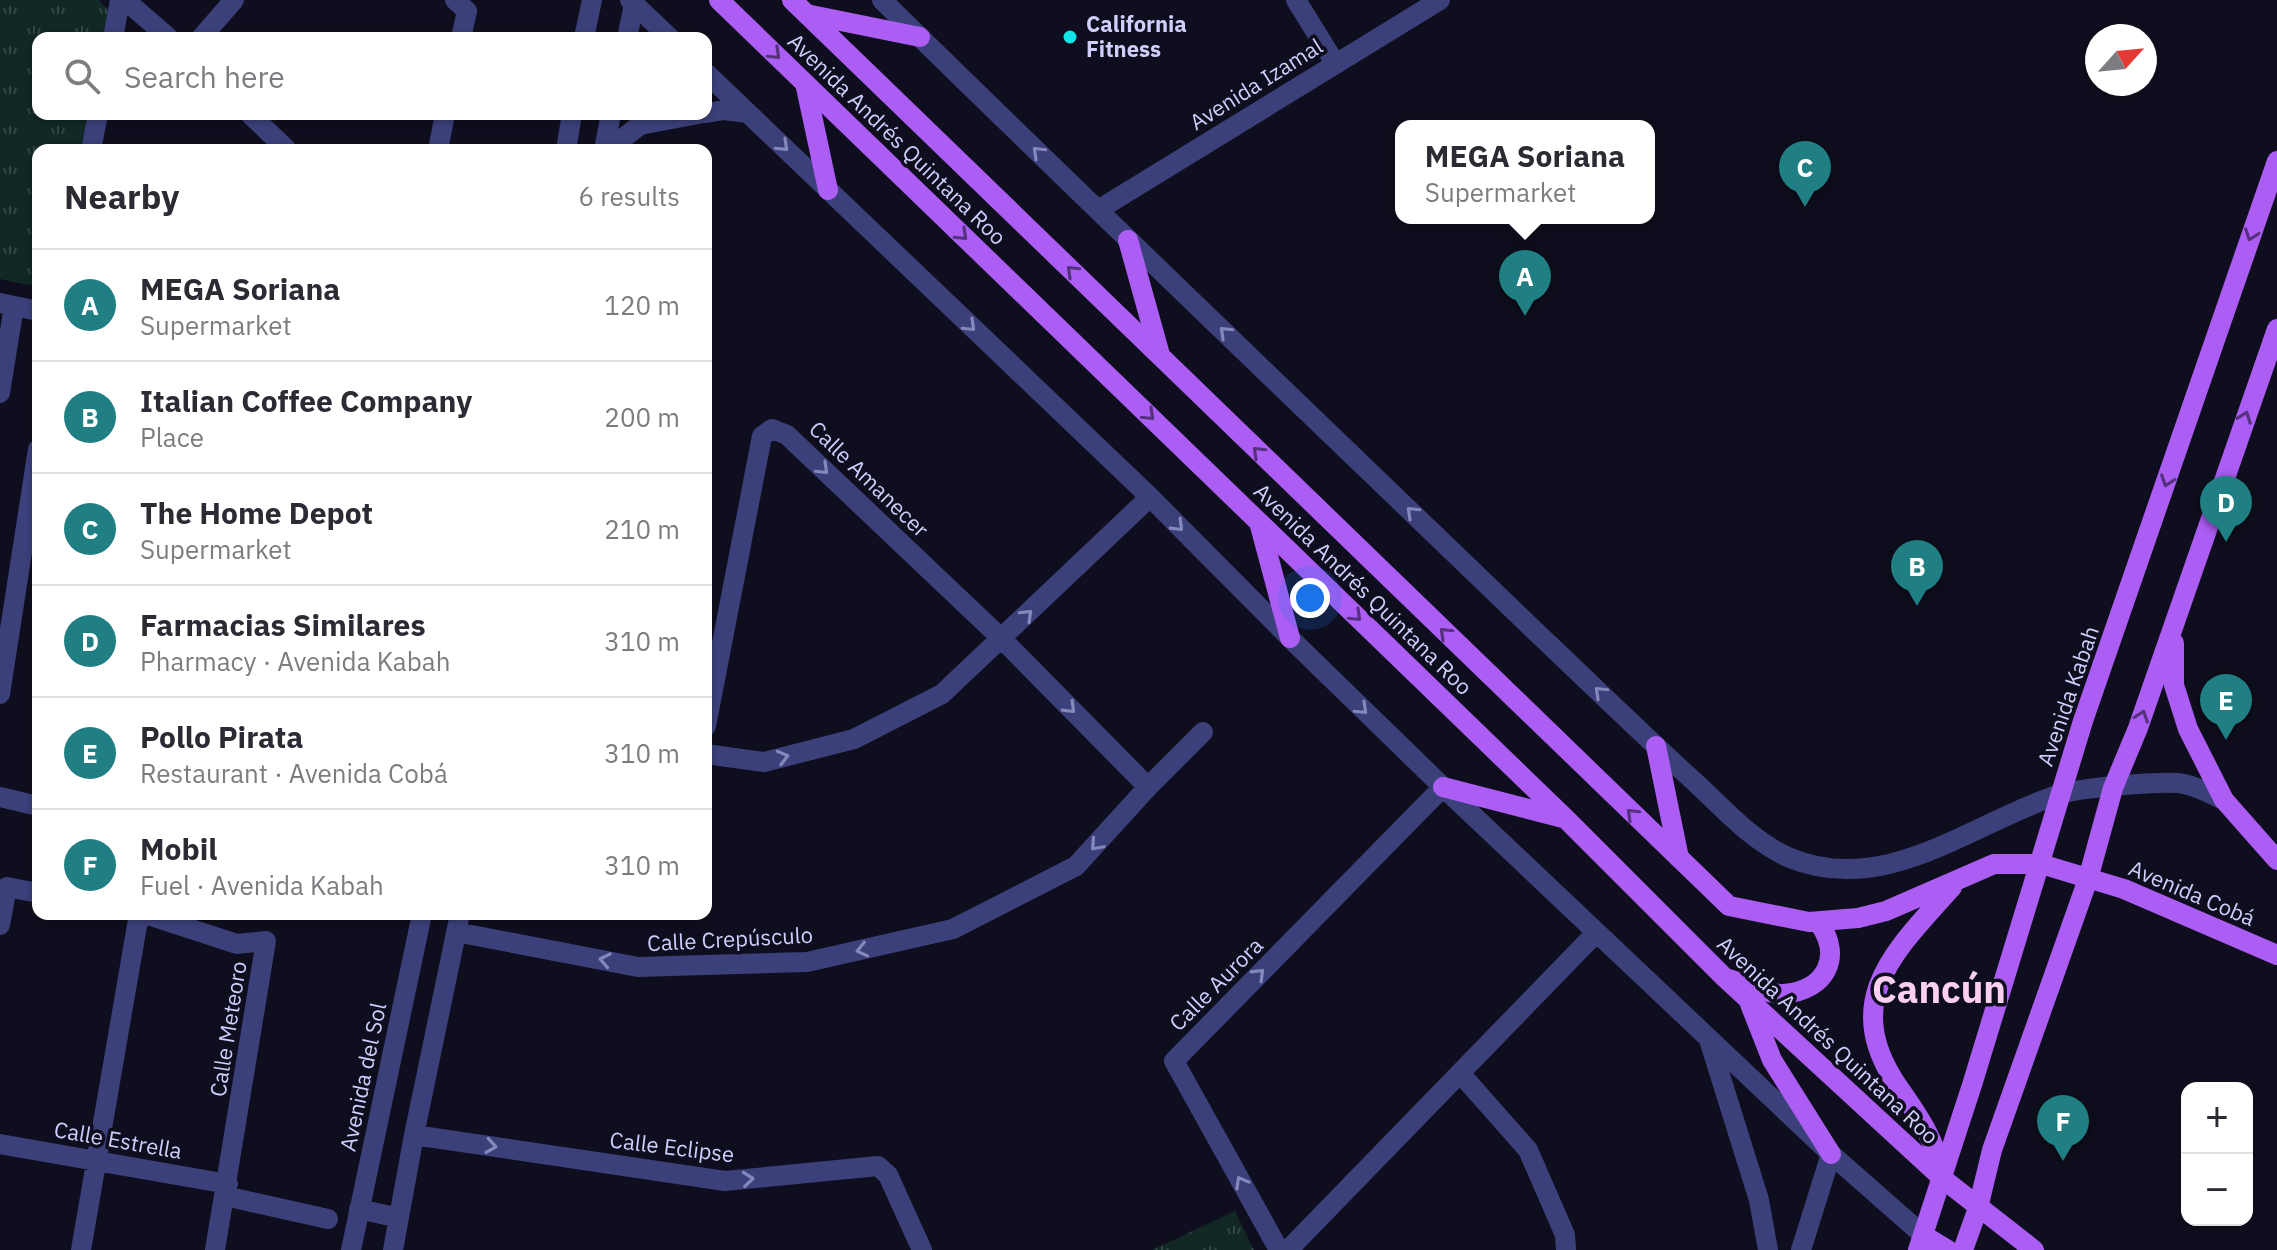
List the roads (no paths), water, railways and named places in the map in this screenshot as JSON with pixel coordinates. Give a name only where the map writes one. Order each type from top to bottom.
[{"type":"main road","name":"Avenida Andrés Quintana Roo","points":[[719,0],[1566,819],[1749,1001],[1942,1178],[2034,1250]]},
{"type":"main road","name":"Avenida Andrés Quintana Roo","points":[[799,7],[1729,906],[1819,923],[1886,911],[1994,864],[2041,864],[2088,879]]},
{"type":"main road","points":[[799,7],[920,37]]},
{"type":"main road","points":[[805,83],[828,190]]},
{"type":"main road","name":"Avenida Kabah","points":[[1920,1242],[2041,864],[2083,721],[2277,161]]},
{"type":"main road","points":[[1128,240],[1161,358]]},
{"type":"main road","points":[[1963,1250],[1978,1208],[1992,1150],[2088,879],[2113,788],[2138,728],[2277,329]]},
{"type":"main road","points":[[1259,522],[1290,638]]},
{"type":"main road","points":[[2174,624],[2174,685],[2188,729],[2224,800],[2277,860]]},
{"type":"main road","points":[[1656,746],[1679,858]]},
{"type":"main road","points":[[1443,787],[1566,819]]},
{"type":"main road","name":"Avenida Cobá","points":[[2088,879],[2124,889],[2277,955]]},
{"type":"main road","points":[[1942,1178],[1928,1135],[1880,1059],[1873,1011],[1877,986],[1888,962],[1957,881]]},
{"type":"main road","points":[[1725,978],[1782,994],[1817,981],[1830,966],[1832,950],[1828,934],[1819,923]]},
{"type":"main road","points":[[1749,1001],[1772,1060],[1831,1154]]},
{"type":"main road","points":[[1920,1242],[1948,1250]]},
{"type":"street","points":[[115,32],[123,0],[162,32]]},
{"type":"street","points":[[206,32],[234,0]]},
{"type":"street","points":[[455,0],[467,11],[462,32]]},
{"type":"street","points":[[580,0],[585,32]]},
{"type":"street","points":[[585,32],[592,0]]},
{"type":"street","points":[[882,0],[1128,240],[1758,841],[1792,859],[1842,870],[1897,863],[2061,794],[2176,783],[2189,785],[2224,800]]},
{"type":"street","points":[[1296,0],[1335,63]]},
{"type":"street","name":"Avenida Izamal","points":[[1098,210],[1440,0]]},
{"type":"street","points":[[628,32],[633,1]]},
{"type":"street","points":[[633,1],[664,32]]},
{"type":"street","points":[[712,79],[1150,497],[1443,787],[1920,1242]]},
{"type":"street","points":[[712,112],[748,113]]},
{"type":"street","points":[[92,144],[97,120]]},
{"type":"street","points":[[256,120],[281,144]]},
{"type":"street","points":[[439,144],[444,120]]},
{"type":"street","points":[[567,144],[571,120]]},
{"type":"street","points":[[607,144],[610,120]]},
{"type":"street","points":[[614,144],[640,125],[666,120]]},
{"type":"street","points":[[0,393],[7,305],[32,310]]},
{"type":"street","name":"Calle Amanecer","points":[[712,695],[762,436],[772,429],[787,435],[1002,639],[1148,787]]},
{"type":"street","points":[[0,694],[32,488]]},
{"type":"street","points":[[712,755],[764,762],[854,739],[942,694],[1150,497]]},
{"type":"street","name":"Calle Crepúsculo","points":[[458,923],[638,967],[807,962],[953,929],[1076,866],[1203,732]]},
{"type":"street","name":"Calle Aurora","points":[[1279,1250],[1174,1061],[1443,787]]},
{"type":"street","points":[[0,797],[32,805]]},
{"type":"street","points":[[0,925],[7,887],[32,892]]},
{"type":"street","name":"Calle Meteoro","points":[[81,1250],[141,920]]},
{"type":"street","name":"Calle Meteoro","points":[[161,920],[237,944],[266,941],[215,1250]]},
{"type":"street","name":"Avenida del Sol","points":[[351,1250],[421,920]]},
{"type":"street","points":[[393,1250],[458,923]]},
{"type":"street","points":[[1288,1250],[1596,933]]},
{"type":"street","points":[[1709,1039],[1759,1200],[1768,1250]]},
{"type":"street","points":[[1460,1073],[1528,1150],[1560,1245]]},
{"type":"street","name":"Calle Eclipse","points":[[414,1135],[725,1181],[878,1166],[888,1175],[922,1250]]},
{"type":"street","name":"Calle Estrella","points":[[0,1144],[96,1160],[227,1190],[328,1219]]},
{"type":"street","points":[[1801,1250],[1831,1154]]},
{"type":"street","points":[[359,1209],[399,1218]]},
{"type":"place","name":"California Fitness","points":[[1070,37]]},
{"type":"place","name":"The Home Depot","points":[[1805,207]]},
{"type":"place","name":"MEGA Soriana","points":[[1525,316]]},
{"type":"place","name":"Farmacias Similares","points":[[2226,542]]},
{"type":"place","name":"Italian Coffee Company","points":[[1917,606]]},
{"type":"place","name":"Pollo Pirata","points":[[2226,740]]},
{"type":"place","name":"Mobil","points":[[2063,1161]]},
{"type":"district","name":"Cancún","points":[[1939,990]]}]
